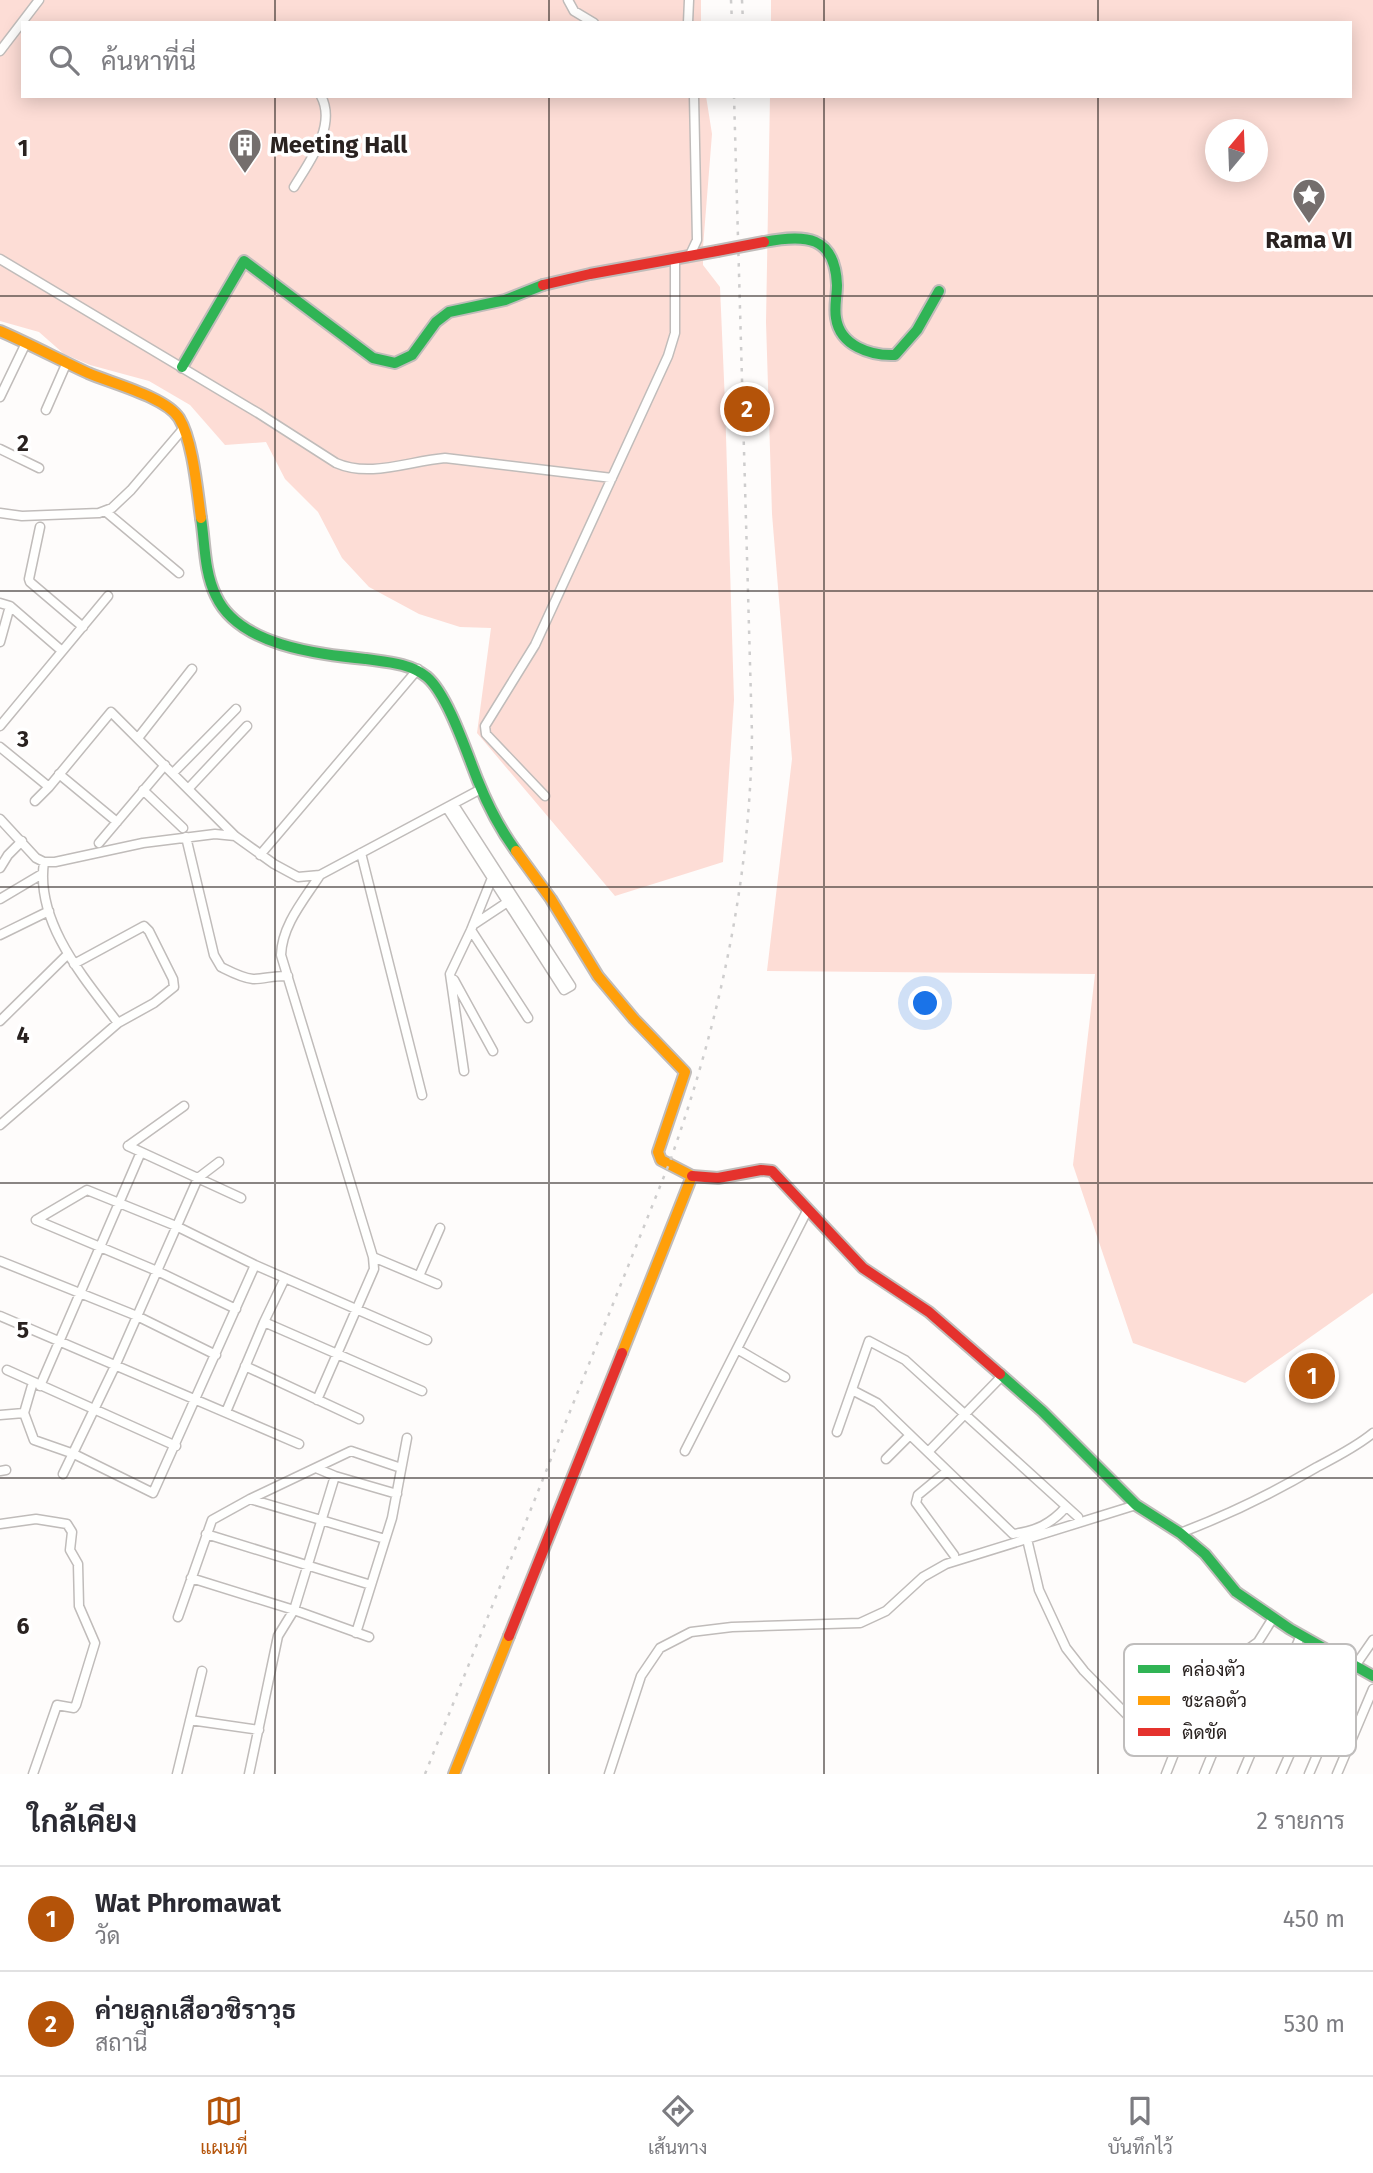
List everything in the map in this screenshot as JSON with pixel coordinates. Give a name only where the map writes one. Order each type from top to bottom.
[{"type":"street","points":[[23,21],[39,0]]},
{"type":"street","points":[[568,0],[575,11],[591,21]]},
{"type":"street","points":[[688,21],[689,0]]},
{"type":"street","points":[[0,51],[21,24]]},
{"type":"street","points":[[294,187],[314,153],[326,122],[322,98]]},
{"type":"street","points":[[689,257],[697,240],[694,98]]},
{"type":"street","points":[[182,367],[244,261],[373,358],[395,363],[412,355],[436,323],[449,312],[505,300],[536,288],[590,274],[764,242],[796,238],[814,240],[828,249],[838,292],[836,321],[843,336],[876,355],[895,355],[917,330],[939,291]]},
{"type":"street","points":[[0,260],[182,367],[328,458],[349,468],[374,469],[445,458],[612,478]]},
{"type":"street","points":[[545,796],[486,734],[485,726],[535,645],[673,343],[675,260]]},
{"type":"street","points":[[0,331],[160,402],[177,414],[186,438],[212,590],[221,606],[234,620],[254,634],[282,645],[418,669],[433,684],[453,718],[499,826],[551,898],[588,962],[619,1001],[685,1072],[657,1152],[661,1160],[692,1176],[705,1179],[743,1175],[760,1169],[772,1171],[863,1268],[929,1312],[1042,1411],[1136,1505],[1180,1533],[1205,1554],[1236,1592],[1317,1644]]},
{"type":"street","points":[[0,397],[26,342]]},
{"type":"street","points":[[46,410],[67,362]]},
{"type":"street","points":[[0,513],[22,516],[99,513],[112,508],[183,429]]},
{"type":"street","points":[[0,449],[39,468]]},
{"type":"street","points":[[105,510],[179,573]]},
{"type":"street","points":[[40,527],[30,582],[83,627]]},
{"type":"street","points":[[0,726],[108,596]]},
{"type":"street","points":[[0,603],[10,606],[62,651]]},
{"type":"street","points":[[0,642],[10,606]]},
{"type":"street","points":[[138,738],[192,669]]},
{"type":"street","points":[[260,855],[418,669]]},
{"type":"street","points":[[173,773],[236,709]]},
{"type":"street","points":[[35,801],[111,712],[235,836],[274,864],[299,877],[320,875],[481,789]]},
{"type":"street","points":[[189,788],[247,726]]},
{"type":"street","points":[[0,747],[48,787]]},
{"type":"street","points":[[99,843],[164,765]]},
{"type":"street","points":[[59,774],[117,822]]},
{"type":"street","points":[[143,790],[184,833],[215,955],[221,967],[251,979],[271,975],[288,976]]},
{"type":"street","points":[[451,806],[542,949],[564,990],[571,986],[542,949]]},
{"type":"street","points":[[0,819],[36,858],[44,862],[55,862],[184,833],[235,836]]},
{"type":"street","points":[[0,868],[22,841]]},
{"type":"street","points":[[361,853],[422,1095]]},
{"type":"street","points":[[44,862],[42,874],[49,911],[67,955],[118,1023]]},
{"type":"street","points":[[0,899],[42,874]]},
{"type":"street","points":[[317,1399],[374,1269],[373,1257],[281,956],[287,927],[320,875]]},
{"type":"street","points":[[464,1071],[450,974],[495,875]]},
{"type":"street","points":[[472,927],[511,900]]},
{"type":"street","points":[[0,935],[49,911]]},
{"type":"street","points":[[472,927],[527,1018]]},
{"type":"street","points":[[0,1125],[118,1023],[154,1003],[174,987],[173,979],[147,928],[139,928],[74,964]]},
{"type":"street","points":[[0,1021],[67,955]]},
{"type":"street","points":[[450,974],[494,1051]]},
{"type":"street","points":[[184,1106],[128,1146],[241,1198]]},
{"type":"street","points":[[141,1152],[24,1413],[34,1440],[74,1454],[153,1493],[255,1265]]},
{"type":"street","points":[[64,1474],[198,1178],[219,1162]]},
{"type":"street","points":[[454,1774],[692,1176]]},
{"type":"street","points":[[236,1309],[157,1271],[36,1220],[87,1190],[176,1226],[255,1265],[427,1340]]},
{"type":"street","points":[[685,1451],[808,1209]]},
{"type":"street","points":[[418,1276],[440,1228]]},
{"type":"street","points":[[373,1257],[437,1284]]},
{"type":"street","points":[[0,1261],[137,1316],[215,1355]]},
{"type":"street","points":[[226,1412],[285,1278]]},
{"type":"street","points":[[0,1315],[299,1444]]},
{"type":"street","points":[[264,1322],[422,1391]]},
{"type":"street","points":[[837,1432],[869,1341],[905,1360],[1078,1517]]},
{"type":"street","points":[[737,1349],[785,1377]]},
{"type":"street","points":[[245,1366],[359,1419]]},
{"type":"street","points":[[7,1370],[176,1446]]},
{"type":"street","points":[[928,1452],[1002,1376]]},
{"type":"street","points":[[852,1390],[877,1403],[1013,1534],[1046,1525],[1066,1507]]},
{"type":"street","points":[[0,1415],[24,1413]]},
{"type":"street","points":[[1180,1533],[1217,1519],[1281,1488],[1373,1433]]},
{"type":"street","points":[[886,1459],[910,1435]]},
{"type":"street","points":[[356,1633],[386,1539],[407,1438]]},
{"type":"street","points":[[178,1617],[212,1520],[351,1451],[401,1468]]},
{"type":"street","points":[[316,1468],[397,1494]]},
{"type":"street","points":[[947,1471],[918,1495],[916,1500],[954,1555]]},
{"type":"street","points":[[249,1774],[278,1636],[294,1611],[335,1476]]},
{"type":"street","points":[[250,1499],[386,1539]]},
{"type":"street","points":[[609,1774],[640,1676],[660,1648],[691,1632],[732,1627],[860,1623],[886,1611],[923,1577],[946,1564],[1136,1505]]},
{"type":"street","points":[[0,1524],[36,1519],[67,1524],[72,1532],[70,1550],[78,1564],[79,1606],[95,1643],[76,1704],[74,1708],[57,1705],[33,1774]]},
{"type":"street","points":[[206,1534],[371,1585]]},
{"type":"street","points":[[1027,1539],[1039,1590],[1066,1648],[1084,1671],[1124,1712]]},
{"type":"street","points":[[191,1578],[369,1637]]},
{"type":"street","points":[[1255,1644],[1273,1618]]},
{"type":"street","points":[[1297,1644],[1301,1635]]},
{"type":"street","points":[[1356,1665],[1373,1640]]},
{"type":"street","points":[[1356,1667],[1373,1676]]},
{"type":"street","points":[[177,1774],[202,1671]]},
{"type":"street","points":[[1356,1732],[1373,1689]]},
{"type":"street","points":[[190,1720],[259,1730]]},
{"type":"street","points":[[1166,1774],[1173,1756]]},
{"type":"street","points":[[1204,1774],[1211,1756]]},
{"type":"street","points":[[1242,1774],[1250,1756]]},
{"type":"street","points":[[1281,1774],[1289,1756]]},
{"type":"street","points":[[1309,1774],[1317,1756]]},
{"type":"street","points":[[1340,1773],[1347,1756]]},
{"type":"shaded area","points":[[0,0],[701,0],[701,21],[21,21],[21,98],[706,98],[712,134],[703,265],[720,287],[734,700],[723,862],[615,896],[477,733],[491,628],[460,627],[419,614],[369,587],[342,558],[318,512],[285,479],[266,442],[225,445],[190,405],[149,381],[90,365],[64,354],[39,332],[0,321]]},
{"type":"shaded area","points":[[771,0],[1373,0],[1373,1293],[1245,1383],[1133,1343],[1073,1165],[1095,974],[767,971],[792,759],[772,514],[766,322],[770,98],[1352,98],[1352,21],[771,21]]},
{"type":"railway","points":[[731,0],[732,21]]},
{"type":"railway","points":[[742,0],[743,21]]},
{"type":"railway","points":[[425,1774],[669,1164],[717,1006],[738,899],[750,790],[752,734],[734,98]]},
{"type":"traffic: fast","points":[[764,242],[805,239],[824,247],[835,268],[835,314],[839,328],[850,342],[876,354],[895,355],[917,330],[939,291]]},
{"type":"traffic: fast","points":[[182,367],[244,261],[373,358],[395,363],[412,355],[436,322],[449,312],[505,300],[543,285]]},
{"type":"traffic: fast","points":[[201,518],[212,587],[227,613],[242,626],[261,637],[282,644],[326,654],[398,664],[427,677],[442,697],[486,799],[516,851]]},
{"type":"traffic: fast","points":[[1000,1374],[1042,1411],[1136,1505],[1180,1533],[1205,1554],[1236,1592],[1316,1644]]},
{"type":"traffic: fast","points":[[1356,1666],[1373,1676]]},
{"type":"traffic: slow","points":[[0,331],[88,373],[151,397],[172,410],[179,418],[188,439],[201,518]]},
{"type":"traffic: slow","points":[[516,851],[551,899],[598,976],[634,1019],[685,1072],[658,1152],[661,1160],[692,1176],[622,1353]]},
{"type":"traffic: slow","points":[[454,1774],[509,1636]]},
{"type":"traffic: jam","points":[[717,251],[764,242]]},
{"type":"traffic: jam","points":[[543,285],[717,251]]},
{"type":"traffic: jam","points":[[692,1176],[718,1178],[761,1170],[772,1171],[863,1268],[929,1312],[1000,1374]]},
{"type":"traffic: jam","points":[[509,1636],[622,1353]]},
{"type":"place","name":"Meeting Hall","points":[[245,175]]},
{"type":"place","name":"Rama VI","points":[[1309,225]]},
{"type":"place","name":"ค่ายลูกเสือวชิราวุธ","points":[[747,409]]},
{"type":"place","name":"Wat Phromawat","points":[[1312,1376]]}]
